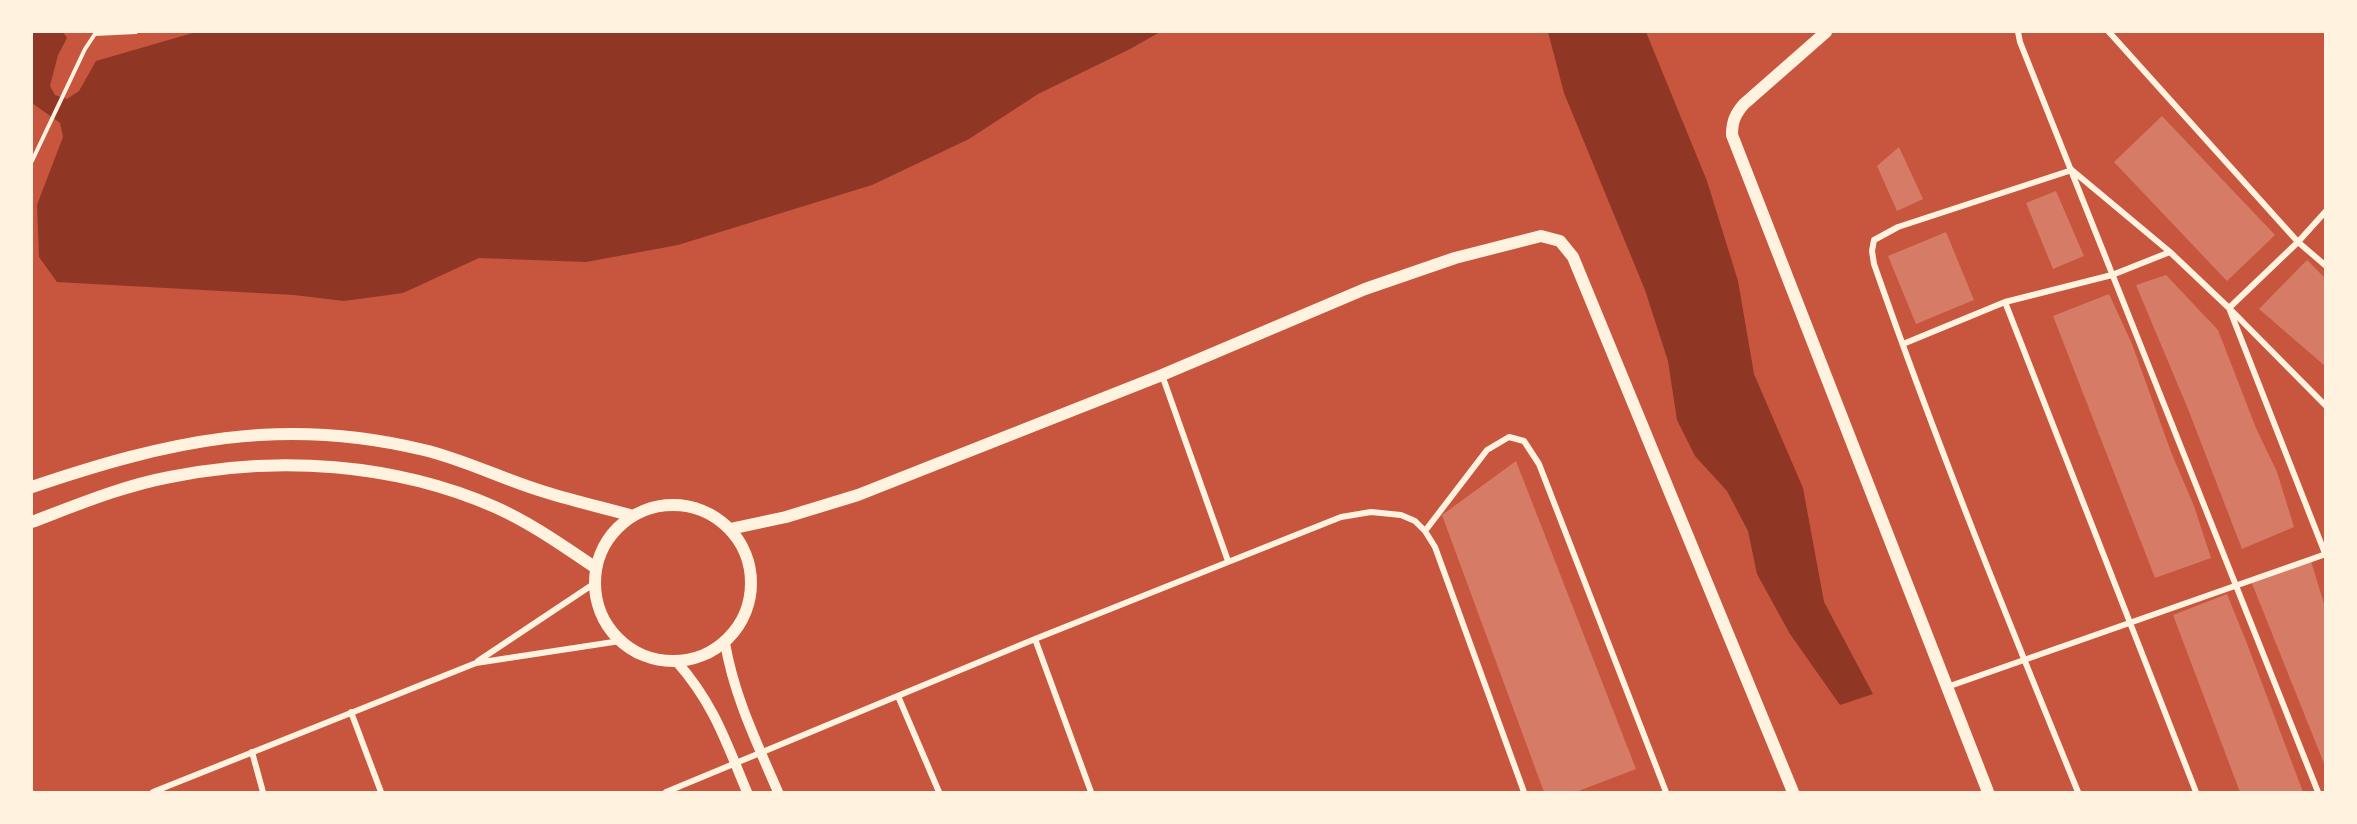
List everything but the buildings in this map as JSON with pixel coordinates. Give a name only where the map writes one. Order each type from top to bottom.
[{"type":"main road","points":[[1826,32],[1736,113],[1732,123],[1732,135],[1988,792]]},
{"type":"main road","points":[[730,530],[786,517],[850,498],[1162,375],[1395,277],[1531,237],[1551,237],[1567,248],[1590,297],[1793,792]]},
{"type":"main road","points":[[32,487],[131,455],[210,440],[264,433],[343,435],[427,450],[543,492],[633,516]]},
{"type":"main road","points":[[32,522],[114,491],[170,477],[225,468],[282,465],[341,468],[395,476],[451,491],[494,507],[526,522],[596,568]]},
{"type":"main road","points":[[672,505],[692,507],[711,515],[730,530],[746,556],[751,590],[747,610],[738,627],[725,643],[710,653],[677,662],[656,660],[637,653],[620,641],[601,614],[595,583],[596,568],[603,547],[616,529],[633,516],[652,508],[672,505]]},
{"type":"street","points":[[2018,32],[2019,42],[2072,170],[2318,792]]},
{"type":"street","points":[[2109,32],[2298,242],[2325,266]]},
{"type":"street","points":[[2072,170],[2170,252],[2229,308],[2325,406]]},
{"type":"street","points":[[2072,170],[1910,222],[1888,231],[1874,240],[1872,246],[1874,264],[1903,344],[2024,661],[2078,792]]},
{"type":"street","points":[[2229,308],[2298,242],[2325,211]]},
{"type":"street","points":[[1903,344],[2005,302],[2112,274],[2170,252]]},
{"type":"street","points":[[2005,302],[2196,792]]},
{"type":"street","points":[[1947,688],[2325,555],[2229,308]]},
{"type":"street","points":[[1162,375],[1228,561]]},
{"type":"street","points":[[1425,531],[1487,450],[1509,436],[1524,441],[1539,464],[1664,792]]},
{"type":"street","points":[[666,792],[1228,561],[1356,513],[1386,512],[1415,521],[1425,531],[1435,547],[1524,792]]},
{"type":"street","points":[[153,792],[165,790],[252,752],[476,663],[595,583]]},
{"type":"street","points":[[1035,639],[1091,792]]},
{"type":"street","points":[[476,663],[620,641]]},
{"type":"street","points":[[725,643],[734,685],[745,717],[778,792]]},
{"type":"street","points":[[677,662],[709,704],[747,792]]},
{"type":"street","points":[[898,696],[939,792]]},
{"type":"street","points":[[351,712],[381,792]]},
{"type":"street","points":[[252,752],[263,792]]},
{"type":"path","points":[[32,161],[94,34],[136,32]]},
{"type":"shaded area","points":[[32,32],[63,32],[67,38],[58,55],[50,86],[55,95],[67,99],[79,91],[96,61],[196,32],[1160,32],[1038,94],[969,139],[872,185],[678,245],[586,262],[479,258],[403,293],[344,301],[294,295],[57,282],[39,257],[37,205],[63,137],[60,123],[32,103]]},
{"type":"shaded area","points":[[1548,32],[1646,32],[1707,181],[1738,281],[1754,374],[1803,488],[1824,602],[1873,694],[1840,705],[1790,634],[1757,574],[1748,531],[1727,491],[1695,456],[1677,420],[1668,361],[1645,290],[1564,93]]}]
